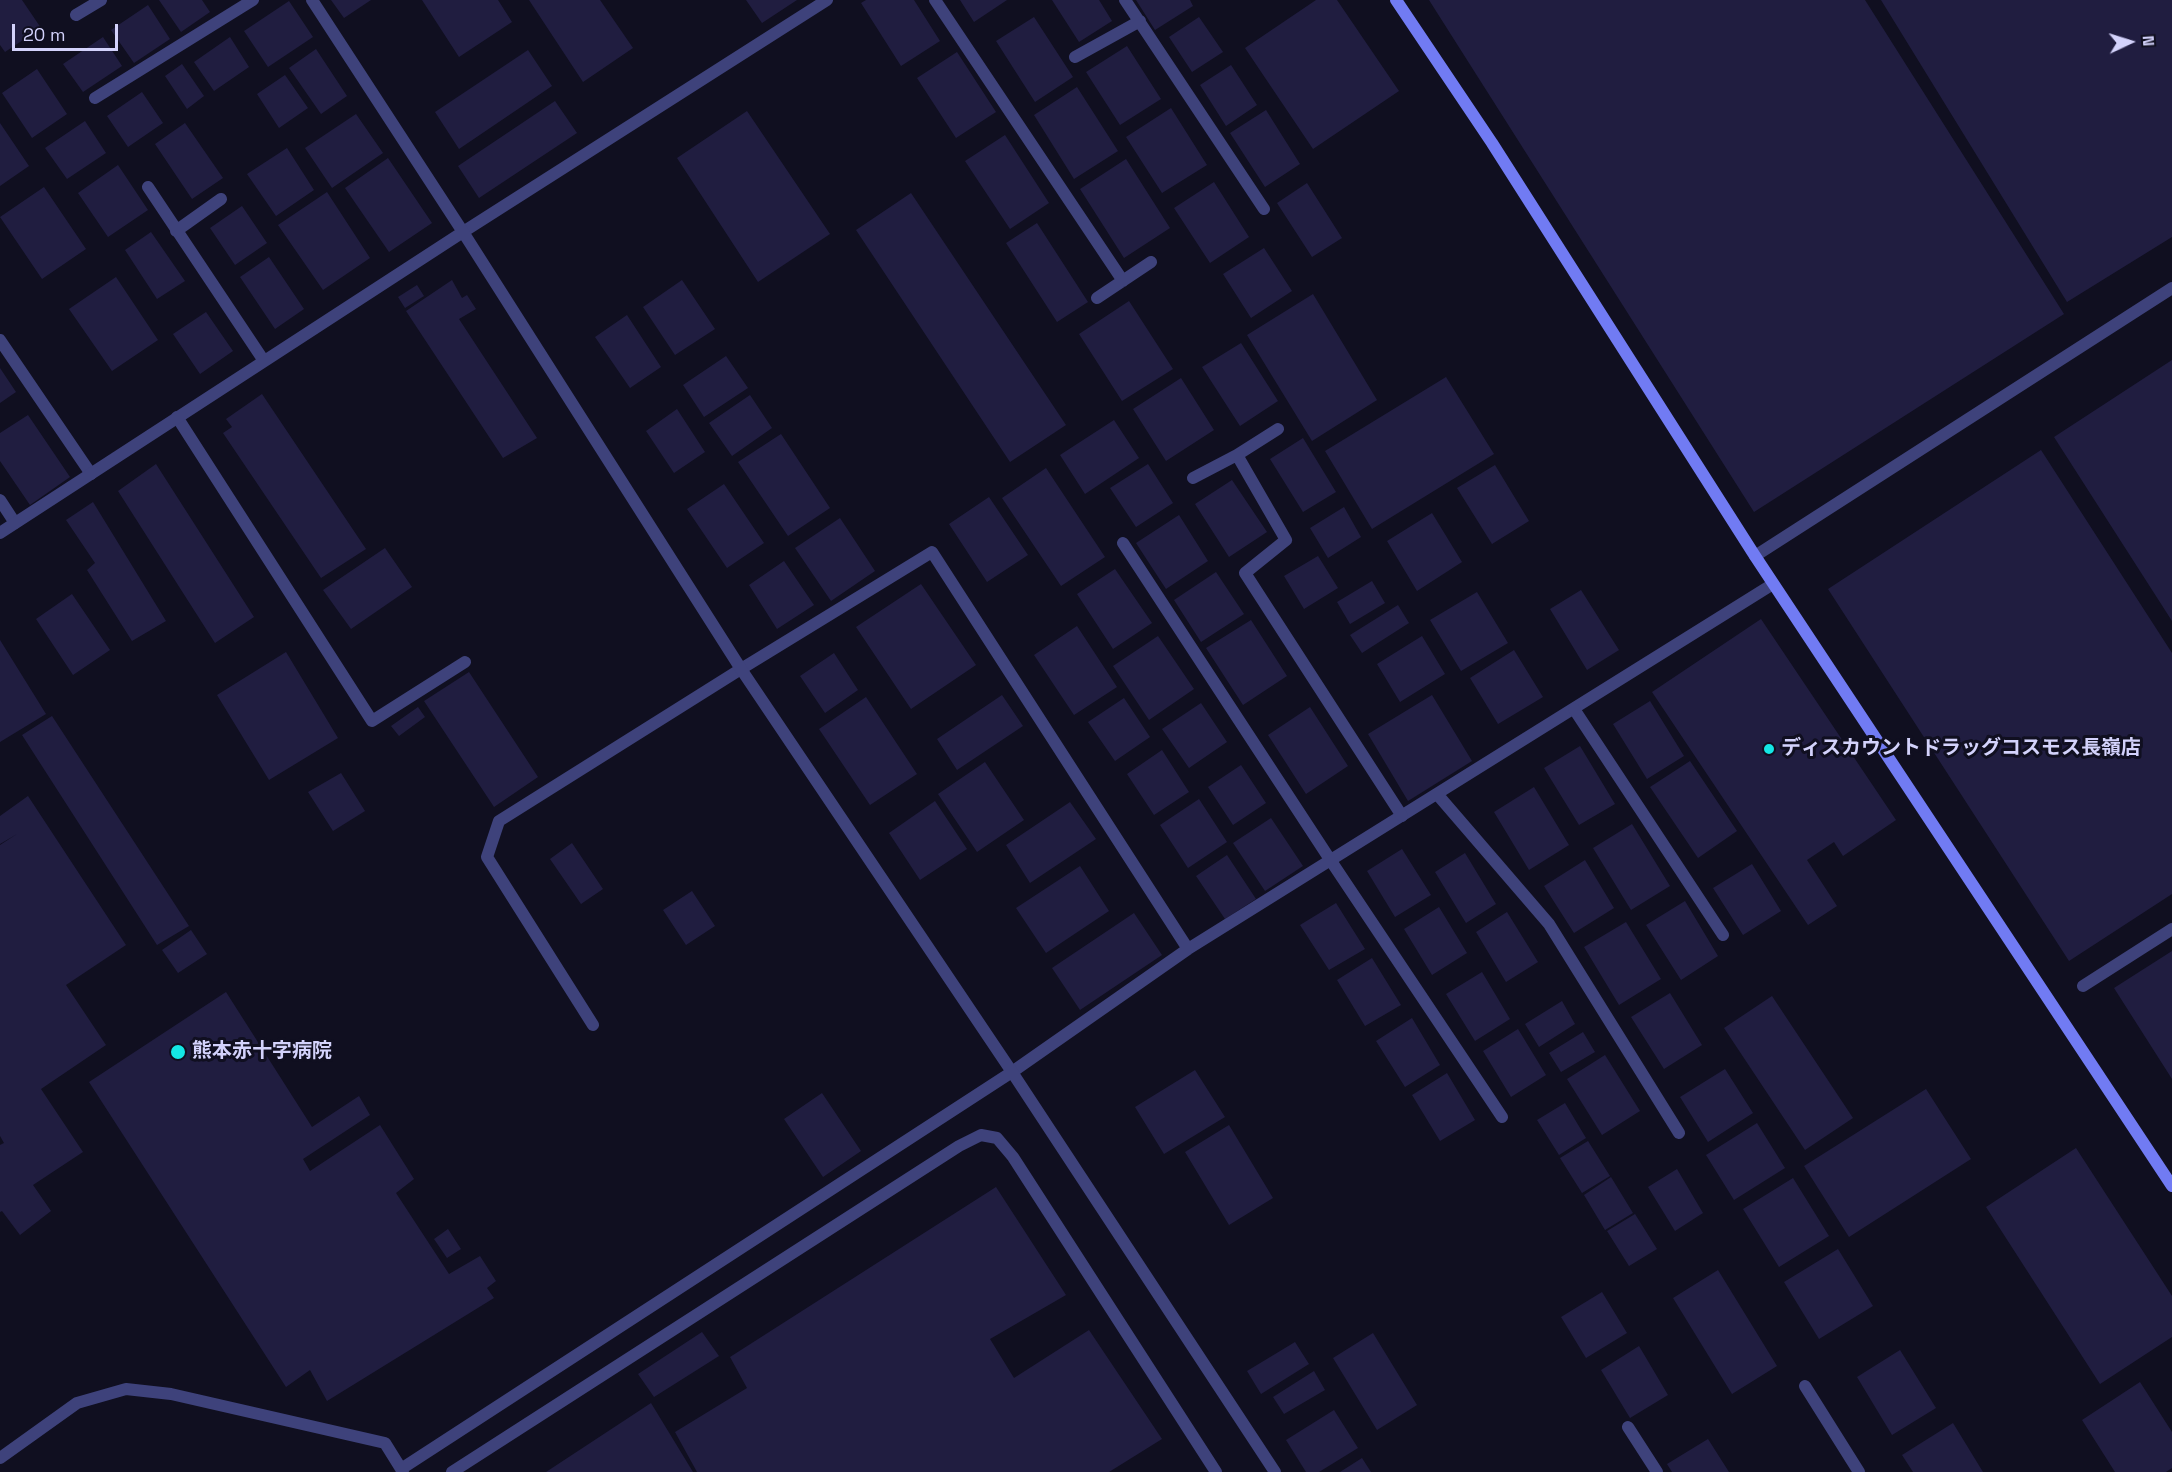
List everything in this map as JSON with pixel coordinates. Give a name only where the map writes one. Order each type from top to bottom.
[{"type":"street","points":[[76,15],[101,0]]},
{"type":"street","points":[[95,98],[253,0]]},
{"type":"street","points":[[312,0],[463,232],[741,669],[1012,1071],[1275,1472]]},
{"type":"street","points":[[0,533],[463,232],[827,0]]},
{"type":"street","points":[[936,0],[1123,281]]},
{"type":"street","points":[[1125,0],[1264,209]]},
{"type":"street","points":[[1396,0],[1492,143],[1773,584],[2172,1186]]},
{"type":"street","points":[[1076,57],[1140,21]]},
{"type":"street","points":[[148,187],[264,361]]},
{"type":"street","points":[[176,231],[221,199]]},
{"type":"street","points":[[1097,298],[1151,262]]},
{"type":"street","points":[[1755,556],[2172,288]]},
{"type":"street","points":[[0,340],[91,474]]},
{"type":"street","points":[[177,417],[372,721],[465,662]]},
{"type":"street","points":[[1193,478],[1237,455],[1278,429]]},
{"type":"street","points":[[1237,455],[1286,540],[1245,573],[1402,816]]},
{"type":"street","points":[[0,500],[15,523]]},
{"type":"street","points":[[1123,543],[1330,861],[1502,1117]]},
{"type":"street","points":[[593,1025],[487,857],[499,821],[932,552],[1188,949]]},
{"type":"street","points":[[0,1458],[77,1403],[126,1389],[171,1394],[385,1443],[402,1471],[1012,1071],[1188,949],[1773,584]]},
{"type":"street","points":[[1574,709],[1723,935]]},
{"type":"street","points":[[1437,794],[1549,924],[1679,1133]]},
{"type":"street","points":[[2083,986],[2172,928]]},
{"type":"street","points":[[452,1472],[959,1146],[981,1135],[998,1138],[1012,1157],[1216,1472]]},
{"type":"street","points":[[1805,1386],[1859,1472]]},
{"type":"street","points":[[1628,1427],[1657,1472]]},
{"type":"building","points":[[0,0],[22,0],[41,28],[5,52],[0,45]]},
{"type":"building","points":[[159,0],[202,0],[210,12],[181,32]]},
{"type":"building","points":[[331,0],[371,0],[344,18]]},
{"type":"building","points":[[422,0],[498,0],[512,22],[459,57]]},
{"type":"building","points":[[529,0],[600,0],[633,48],[583,82]]},
{"type":"building","points":[[746,0],[797,0],[762,23]]},
{"type":"building","points":[[866,0],[914,0],[940,41],[901,66],[861,3]]},
{"type":"building","points":[[960,0],[1007,0],[974,22]]},
{"type":"building","points":[[1052,0],[1099,0],[1112,21],[1079,42]]},
{"type":"building","points":[[1136,0],[1190,0],[1193,6],[1155,30]]},
{"type":"building","points":[[1316,0],[1337,0],[1399,91],[1313,149],[1245,48]]},
{"type":"building","points":[[1429,0],[1865,0],[2064,314],[1754,512]]},
{"type":"building","points":[[1881,0],[2172,0],[2172,237],[2067,302]]},
{"type":"building","points":[[289,1],[313,37],[268,67],[244,31]]},
{"type":"building","points":[[148,5],[170,39],[134,63],[111,30]]},
{"type":"building","points":[[1034,17],[1073,77],[1035,102],[996,41]]},
{"type":"building","points":[[1199,17],[1223,52],[1192,72],[1169,37]]},
{"type":"building","points":[[103,37],[122,66],[83,92],[63,64]]},
{"type":"building","points":[[230,37],[249,67],[214,91],[194,62]]},
{"type":"building","points":[[1127,46],[1161,99],[1120,125],[1086,72]]},
{"type":"building","points":[[316,49],[347,96],[321,114],[289,68]]},
{"type":"building","points":[[528,50],[552,86],[459,149],[435,112]]},
{"type":"building","points":[[957,52],[996,112],[956,138],[917,78]]},
{"type":"building","points":[[182,64],[204,96],[187,109],[165,76]]},
{"type":"building","points":[[1231,65],[1257,105],[1226,126],[1200,85]]},
{"type":"building","points":[[37,69],[67,114],[32,138],[2,93]]},
{"type":"building","points":[[285,75],[308,108],[279,128],[257,94]]},
{"type":"building","points":[[1077,87],[1118,151],[1074,179],[1034,115]]},
{"type":"building","points":[[142,92],[163,123],[128,147],[107,116]]},
{"type":"building","points":[[555,101],[577,133],[479,198],[458,166]]},
{"type":"building","points":[[1171,108],[1207,165],[1162,193],[1126,137]]},
{"type":"building","points":[[1266,110],[1300,164],[1265,187],[1230,133]]},
{"type":"building","points":[[747,111],[830,234],[758,282],[677,158]]},
{"type":"building","points":[[356,114],[383,153],[332,188],[305,148]]},
{"type":"building","points":[[85,121],[106,153],[67,179],[45,148]]},
{"type":"building","points":[[0,123],[29,166],[0,186]]},
{"type":"building","points":[[185,123],[223,178],[192,199],[155,144]]},
{"type":"building","points":[[1005,135],[1049,203],[1010,229],[965,161]]},
{"type":"building","points":[[287,148],[314,190],[276,216],[247,174]]},
{"type":"building","points":[[388,158],[432,223],[389,252],[345,188]]},
{"type":"building","points":[[1126,159],[1170,228],[1124,258],[1080,189]]},
{"type":"building","points":[[118,165],[148,210],[108,237],[78,193]]},
{"type":"building","points":[[1214,182],[1249,237],[1210,263],[1174,208]]},
{"type":"building","points":[[1307,183],[1342,238],[1312,257],[1277,203]]},
{"type":"building","points":[[44,187],[86,249],[42,279],[0,217]]},
{"type":"building","points":[[327,192],[370,258],[323,290],[278,225]]},
{"type":"building","points":[[911,193],[1066,425],[1010,462],[856,230]]},
{"type":"building","points":[[242,206],[267,243],[235,265],[210,228]]},
{"type":"building","points":[[1037,223],[1088,302],[1057,322],[1006,243]]},
{"type":"building","points":[[151,232],[185,281],[157,299],[125,250]]},
{"type":"building","points":[[1264,248],[1292,291],[1251,318],[1223,274]]},
{"type":"building","points":[[269,257],[304,309],[275,329],[240,277]]},
{"type":"building","points":[[116,277],[158,340],[112,371],[69,309]]},
{"type":"building","points":[[452,280],[462,298],[467,295],[476,309],[459,319],[537,438],[503,458],[406,311]]},
{"type":"building","points":[[682,280],[715,329],[675,355],[643,307]]},
{"type":"building","points":[[417,285],[424,296],[405,308],[398,297]]},
{"type":"building","points":[[1313,294],[1377,400],[1312,441],[1247,335]]},
{"type":"building","points":[[1129,301],[1173,369],[1122,401],[1079,334]]},
{"type":"building","points":[[206,312],[233,351],[200,374],[173,334]]},
{"type":"building","points":[[627,315],[661,367],[630,388],[595,337]]},
{"type":"building","points":[[1241,343],[1278,401],[1240,426],[1202,367]]},
{"type":"building","points":[[726,356],[748,388],[704,417],[683,385]]},
{"type":"building","points":[[2172,360],[2172,621],[2054,437]]},
{"type":"building","points":[[0,368],[16,392],[0,403]]},
{"type":"building","points":[[1446,377],[1494,454],[1372,529],[1325,451]]},
{"type":"building","points":[[1181,378],[1214,430],[1166,461],[1133,409]]},
{"type":"building","points":[[262,394],[366,549],[321,578],[223,433],[232,427],[226,419]]},
{"type":"building","points":[[750,395],[772,428],[732,456],[709,423]]},
{"type":"building","points":[[677,409],[705,452],[674,473],[646,431]]},
{"type":"building","points":[[28,415],[70,477],[30,505],[0,461],[0,433]]},
{"type":"building","points":[[1114,420],[1139,458],[1085,494],[1060,455]]},
{"type":"building","points":[[781,434],[830,508],[788,536],[738,462]]},
{"type":"building","points":[[1303,438],[1336,492],[1303,512],[1270,459]]},
{"type":"building","points":[[2041,450],[2172,653],[2172,894],[2069,961],[1828,589]]},
{"type":"building","points":[[156,464],[254,617],[215,643],[118,491]]},
{"type":"building","points":[[1148,464],[1173,503],[1136,527],[1110,488]]},
{"type":"building","points":[[1495,465],[1529,521],[1492,544],[1457,488]]},
{"type":"building","points":[[1046,468],[1105,557],[1061,586],[1002,498]]},
{"type":"building","points":[[1232,480],[1267,532],[1229,557],[1195,504]]},
{"type":"building","points":[[724,484],[764,543],[727,568],[687,509]]},
{"type":"building","points":[[989,497],[1028,555],[987,582],[949,524]]},
{"type":"building","points":[[93,502],[166,621],[132,641],[87,570],[95,563],[66,520]]},
{"type":"building","points":[[1344,507],[1361,537],[1328,558],[1310,528]]},
{"type":"building","points":[[1432,513],[1462,562],[1417,591],[1387,541]]},
{"type":"building","points":[[1179,515],[1208,561],[1166,589],[1136,543]]},
{"type":"building","points":[[840,518],[875,571],[831,601],[795,548]]},
{"type":"building","points":[[385,548],[412,587],[351,629],[323,590]]},
{"type":"building","points":[[1318,556],[1338,588],[1304,609],[1284,576]]},
{"type":"building","points":[[784,561],[814,605],[777,629],[749,585]]},
{"type":"building","points":[[1115,569],[1152,623],[1113,649],[1077,594]]},
{"type":"building","points":[[1216,572],[1244,614],[1201,642],[1174,600]]},
{"type":"building","points":[[1372,581],[1385,603],[1350,624],[1337,602]]},
{"type":"building","points":[[921,584],[976,665],[911,709],[856,627]]},
{"type":"building","points":[[1581,590],[1619,650],[1587,670],[1550,609]]},
{"type":"building","points":[[1477,592],[1508,643],[1461,671],[1430,620]]},
{"type":"building","points":[[72,594],[110,650],[73,675],[36,619]]},
{"type":"building","points":[[1398,605],[1409,623],[1362,653],[1350,635]]},
{"type":"building","name":"ディスカウントドラッグコスモス長嶺店","points":[[1761,619],[1896,820],[1843,856],[1834,842],[1807,860],[1837,906],[1808,925],[1652,692]]},
{"type":"building","points":[[1251,620],[1287,676],[1243,705],[1206,648]]},
{"type":"building","points":[[1077,626],[1117,687],[1074,715],[1034,655]]},
{"type":"building","points":[[1158,636],[1194,689],[1149,720],[1113,666]]},
{"type":"building","points":[[1422,636],[1445,674],[1400,702],[1377,664]]},
{"type":"building","points":[[0,640],[46,714],[0,742]]},
{"type":"building","points":[[1514,650],[1543,697],[1498,724],[1470,678]]},
{"type":"building","points":[[286,652],[338,738],[269,780],[217,695]]},
{"type":"building","points":[[834,653],[858,690],[825,713],[800,676]]},
{"type":"building","points":[[469,672],[538,777],[494,807],[424,701]]},
{"type":"building","points":[[1002,695],[1023,726],[957,770],[937,739]]},
{"type":"building","points":[[1432,695],[1472,761],[1408,801],[1368,734]]},
{"type":"building","points":[[866,697],[917,774],[870,805],[819,729]]},
{"type":"building","points":[[1124,698],[1150,737],[1115,761],[1088,722]]},
{"type":"building","points":[[1650,701],[1684,756],[1647,779],[1613,724]]},
{"type":"building","points":[[1201,703],[1227,742],[1189,768],[1162,729]]},
{"type":"building","points":[[418,707],[425,717],[399,736],[391,726]]},
{"type":"building","points":[[1310,707],[1348,766],[1306,794],[1268,735]]},
{"type":"building","points":[[52,716],[189,926],[157,945],[22,735]]},
{"type":"building","points":[[1580,746],[1615,804],[1579,825],[1544,768]]},
{"type":"building","points":[[1162,750],[1189,792],[1154,815],[1127,774]]},
{"type":"building","points":[[1690,761],[1737,831],[1698,858],[1650,787]]},
{"type":"building","points":[[985,762],[1024,820],[977,852],[938,794]]},
{"type":"building","points":[[1241,765],[1266,803],[1233,825],[1208,787]]},
{"type":"building","points":[[341,773],[365,811],[333,831],[308,792]]},
{"type":"building","points":[[1534,787],[1569,845],[1529,870],[1494,812]]},
{"type":"building","points":[[28,796],[126,945],[66,985],[106,1045],[41,1089],[83,1152],[33,1185],[51,1211],[20,1235],[2,1211],[0,1212],[0,1145],[4,1143],[0,1136],[0,845],[17,834],[0,844],[0,816]]},
{"type":"building","points":[[1199,799],[1227,842],[1188,868],[1160,825]]},
{"type":"building","points":[[935,801],[967,849],[920,880],[889,833]]},
{"type":"building","points":[[1070,802],[1096,839],[1030,883],[1006,845]]},
{"type":"building","points":[[1271,818],[1303,866],[1265,891],[1233,843]]},
{"type":"building","points":[[1632,824],[1670,886],[1631,910],[1593,848]]},
{"type":"building","points":[[572,843],[603,889],[581,904],[550,859]]},
{"type":"building","points":[[1402,849],[1431,895],[1395,917],[1367,871]]},
{"type":"building","points":[[1465,853],[1496,904],[1466,923],[1435,872]]},
{"type":"building","points":[[1227,855],[1256,899],[1225,919],[1196,876]]},
{"type":"building","points":[[1585,860],[1614,908],[1574,933],[1544,886]]},
{"type":"building","points":[[1752,864],[1781,911],[1743,935],[1713,888]]},
{"type":"building","points":[[1080,866],[1109,911],[1046,953],[1016,908]]},
{"type":"building","points":[[692,891],[715,926],[686,945],[663,910]]},
{"type":"building","points":[[1685,901],[1718,956],[1681,980],[1646,925]]},
{"type":"building","points":[[1336,903],[1365,949],[1329,970],[1300,925]]},
{"type":"building","points":[[1439,907],[1467,953],[1432,975],[1404,929]]},
{"type":"building","points":[[1507,912],[1538,962],[1506,982],[1476,932]]},
{"type":"building","points":[[1134,913],[1162,955],[1080,1010],[1052,968]]},
{"type":"building","points":[[1626,922],[1661,979],[1619,1005],[1584,947]]},
{"type":"building","points":[[191,930],[207,954],[178,973],[162,950]]},
{"type":"building","points":[[2172,951],[2172,1079],[2114,988]]},
{"type":"building","points":[[1372,958],[1401,1005],[1365,1026],[1337,980]]},
{"type":"building","points":[[1482,972],[1510,1019],[1475,1041],[1446,994]]},
{"type":"building","points":[[226,992],[312,1127],[359,1096],[370,1115],[303,1159],[310,1171],[380,1125],[414,1179],[396,1193],[449,1274],[480,1256],[496,1281],[487,1288],[494,1298],[327,1401],[310,1370],[286,1387],[89,1082]]},
{"type":"building","points":[[1670,993],[1702,1045],[1664,1069],[1631,1017]]},
{"type":"building","points":[[1772,996],[1853,1118],[1805,1150],[1724,1028]]},
{"type":"building","points":[[1562,1001],[1575,1024],[1539,1047],[1525,1024]]},
{"type":"building","points":[[1412,1018],[1440,1065],[1405,1087],[1376,1041]]},
{"type":"building","points":[[1518,1029],[1546,1075],[1511,1097],[1483,1051]]},
{"type":"building","points":[[1583,1032],[1595,1052],[1561,1072],[1549,1053]]},
{"type":"building","points":[[1605,1055],[1640,1111],[1602,1135],[1567,1079]]},
{"type":"building","points":[[1725,1069],[1753,1113],[1708,1142],[1680,1097]]},
{"type":"building","points":[[1195,1070],[1225,1117],[1164,1154],[1135,1107]]},
{"type":"building","points":[[1447,1073],[1475,1120],[1440,1141],[1412,1095]]},
{"type":"building","points":[[1926,1089],[1971,1159],[1849,1237],[1804,1166]]},
{"type":"building","points":[[822,1093],[861,1151],[823,1177],[784,1119]]},
{"type":"building","points":[[1565,1103],[1586,1138],[1559,1155],[1537,1120]]},
{"type":"building","points":[[1757,1123],[1785,1168],[1734,1200],[1706,1155]]},
{"type":"building","points":[[1229,1125],[1273,1198],[1229,1225],[1185,1152]]},
{"type":"building","points":[[1588,1141],[1610,1176],[1582,1193],[1560,1158]]},
{"type":"building","points":[[2076,1148],[2172,1296],[2172,1337],[2100,1384],[1986,1207]]},
{"type":"building","points":[[1677,1169],[1703,1213],[1675,1231],[1648,1187]]},
{"type":"building","points":[[1611,1177],[1633,1213],[1605,1230],[1584,1195]]},
{"type":"building","points":[[1793,1178],[1829,1236],[1779,1267],[1743,1209]]},
{"type":"building","points":[[996,1187],[1066,1295],[990,1339],[1014,1378],[1089,1330],[1162,1439],[1109,1472],[697,1472],[675,1432],[747,1388],[730,1357]]},
{"type":"building","points":[[1635,1214],[1657,1249],[1629,1266],[1607,1231]]},
{"type":"building","points":[[448,1229],[461,1249],[447,1258],[434,1239]]},
{"type":"building","points":[[1838,1249],[1873,1306],[1819,1339],[1784,1282]]},
{"type":"building","points":[[1718,1270],[1777,1366],[1732,1394],[1673,1298]]},
{"type":"building","points":[[1602,1292],[1627,1333],[1586,1358],[1561,1317]]},
{"type":"building","points":[[702,1332],[719,1356],[654,1397],[638,1374]]},
{"type":"building","points":[[1373,1333],[1417,1405],[1377,1430],[1333,1358]]},
{"type":"building","points":[[1295,1342],[1309,1364],[1261,1394],[1247,1371]]},
{"type":"building","points":[[1639,1346],[1668,1395],[1630,1418],[1601,1370]]},
{"type":"building","points":[[1900,1350],[1936,1408],[1892,1435],[1857,1377]]},
{"type":"building","points":[[1314,1371],[1325,1390],[1284,1414],[1273,1397]]},
{"type":"building","points":[[2140,1382],[2172,1432],[2172,1468],[2166,1472],[2115,1472],[2082,1420]]},
{"type":"building","points":[[651,1403],[693,1472],[546,1472]]},
{"type":"building","points":[[1334,1410],[1358,1448],[1319,1472],[1306,1472],[1286,1440]]},
{"type":"building","points":[[1953,1423],[1983,1472],[1913,1472],[1902,1455]]},
{"type":"building","points":[[1708,1439],[1729,1472],[1672,1472],[1667,1464]]},
{"type":"building","points":[[1362,1458],[1371,1472],[1340,1472]]},
{"type":"place","name":"ディスカウントドラッグコスモス長嶺店","points":[[1769,749]]},
{"type":"place","name":"熊本赤十字病院","points":[[178,1052]]}]
